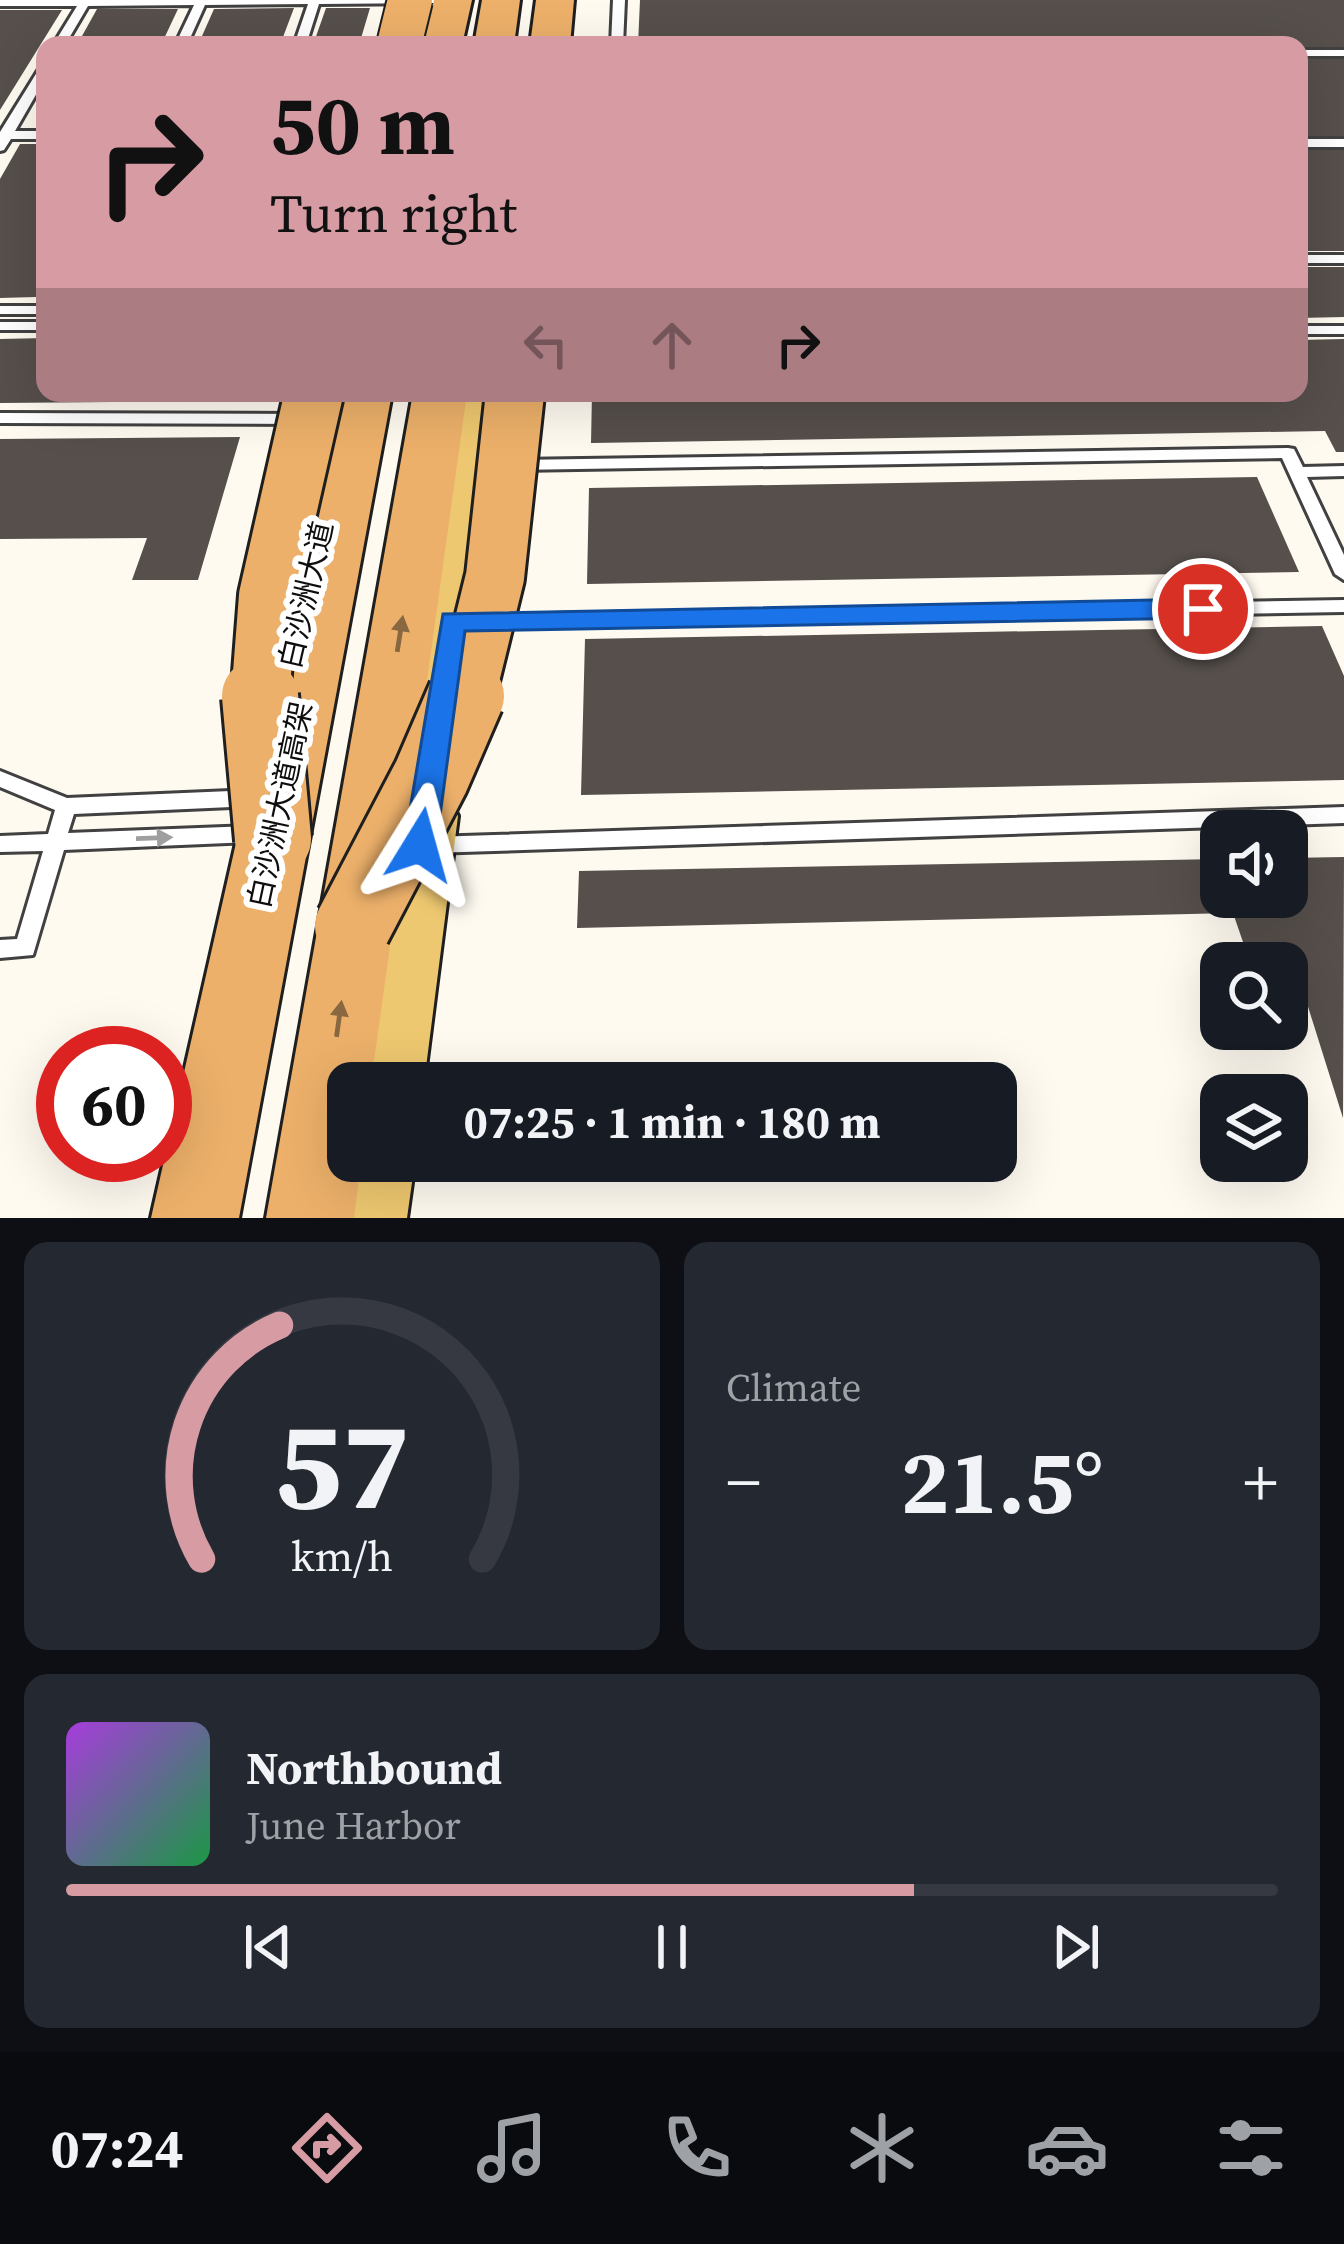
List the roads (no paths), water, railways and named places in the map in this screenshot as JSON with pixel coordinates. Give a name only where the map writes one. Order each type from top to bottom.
[{"type":"highway","points":[[401,36],[410,0]]},
{"type":"highway","points":[[444,36],[453,0]]},
{"type":"highway","points":[[495,36],[501,0]]},
{"type":"highway","points":[[551,36],[554,0]]},
{"type":"highway","name":"白沙洲大道高架","points":[[195,1218],[339,402]]},
{"type":"highway","points":[[310,1218],[352,926],[439,402]]},
{"type":"highway","points":[[352,926],[446,747],[470,686],[500,549],[514,402]]},
{"type":"main road","points":[[431,36],[437,0]]},
{"type":"main road","points":[[538,36],[541,0]]},
{"type":"main road","points":[[388,1062],[485,402]]},
{"type":"main road","points":[[164,1218],[261,824]]},
{"type":"main road","points":[[365,1218],[371,1182]]},
{"type":"lane","points":[[0,3],[437,0]]},
{"type":"lane","points":[[618,36],[620,0]]},
{"type":"lane","points":[[303,36],[315,1]]},
{"type":"lane","points":[[185,36],[201,2]]},
{"type":"lane","points":[[64,36],[84,3]]},
{"type":"lane","points":[[1308,53],[1344,53]]},
{"type":"lane","points":[[2,139],[36,84]]},
{"type":"lane","points":[[2,139],[36,136]]},
{"type":"lane","points":[[1308,143],[1344,143]]},
{"type":"lane","points":[[1308,259],[1344,259]]},
{"type":"lane","points":[[0,310],[36,310]]},
{"type":"lane","points":[[0,326],[36,326]]},
{"type":"lane","points":[[1308,330],[1344,330]]},
{"type":"lane","points":[[0,418],[301,402]]},
{"type":"lane","points":[[476,466],[1288,453],[1344,574]]},
{"type":"lane","points":[[1297,472],[1344,471]]},
{"type":"lane","points":[[453,621],[1344,606]]},
{"type":"lane","points":[[0,779],[66,806],[261,824]]},
{"type":"lane","points":[[0,949],[26,948],[66,806]]},
{"type":"lane","points":[[420,845],[1344,815]]},
{"type":"lane","points":[[0,844],[261,824]]}]
